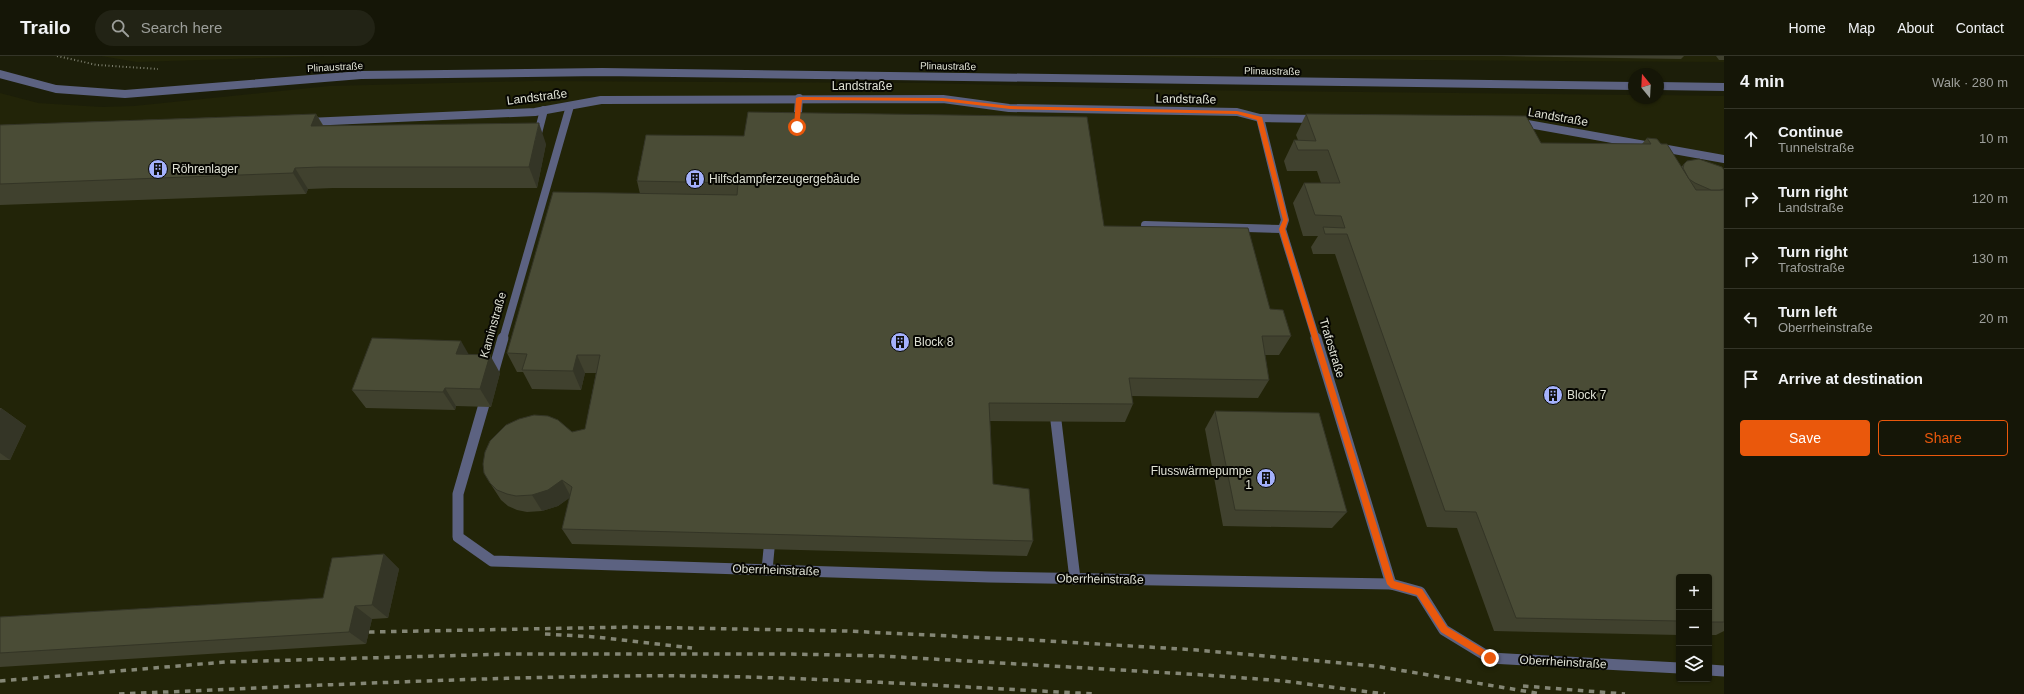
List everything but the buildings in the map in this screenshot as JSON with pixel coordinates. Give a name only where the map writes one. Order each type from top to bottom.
[{"type":"street","name":"Plinaustraße","points":[[0,74],[32,84],[56,89],[125,94],[361,76],[602,72],[1628,86]]},
{"type":"street","points":[[1664,86],[1724,87]]},
{"type":"street","points":[[796,134],[799,98]]},
{"type":"street","name":"Landstraße","points":[[295,123],[544,110],[601,100],[799,98],[943,99],[1010,108],[1237,112],[1260,118],[1328,119]]},
{"type":"street","name":"Kaminstraße","points":[[492,562],[458,537],[458,494],[570,106]]},
{"type":"street","points":[[535,144],[544,110]]},
{"type":"street","name":"Trafostraße","points":[[1260,118],[1285,220],[1282,229],[1391,584]]},
{"type":"street","name":"Landstraße","points":[[1512,122],[1527,123],[1723,161]]},
{"type":"street","points":[[1145,225],[1282,229]]},
{"type":"street","points":[[1056,422],[1075,579]]},
{"type":"street","points":[[767,570],[769,549]]},
{"type":"street","name":"Oberrheinstraße","points":[[492,562],[1075,579],[1391,584],[1420,592],[1444,630],[1490,658],[1676,668]]},
{"type":"street","points":[[1712,670],[1724,671]]},
{"type":"shaded area","points":[[101,56],[324,56],[137,62]]},
{"type":"shaded area","points":[[1091,56],[1724,56],[1724,62],[1278,59]]},
{"type":"shaded area","points":[[535,81],[927,83],[1184,90],[1628,95],[1628,104],[1664,104],[1664,95],[1724,96],[1724,694],[0,694],[0,93],[38,103],[102,107],[134,106],[329,86]]},
{"type":"railway","points":[[369,632],[631,627],[846,631],[1032,640],[1197,650],[1375,666],[1542,694]]},
{"type":"railway","points":[[545,634],[596,637],[692,648]]},
{"type":"railway","points":[[0,681],[225,662],[508,654],[790,654],[882,656],[1205,675],[1284,681],[1385,694]]},
{"type":"railway","points":[[119,694],[370,683],[620,676],[739,677],[858,681],[1097,694]]},
{"type":"railway","points":[[1523,686],[1625,694]]},
{"type":"place","name":"Röhrenlager","points":[[158,169]]},
{"type":"place","name":"Hilfsdampferzeugergebäude","points":[[695,179]]},
{"type":"place","name":"Block 8","points":[[900,342]]},
{"type":"place","name":"Block 7","points":[[1553,395]]},
{"type":"place","name":"Flusswärmepumpe 1","points":[[1266,478]]},
{"type":"route","points":[[797,127],[799,98],[943,99],[1010,108],[1237,112],[1260,118],[1285,220],[1282,229],[1391,584],[1420,592],[1444,630],[1490,658]]}]
